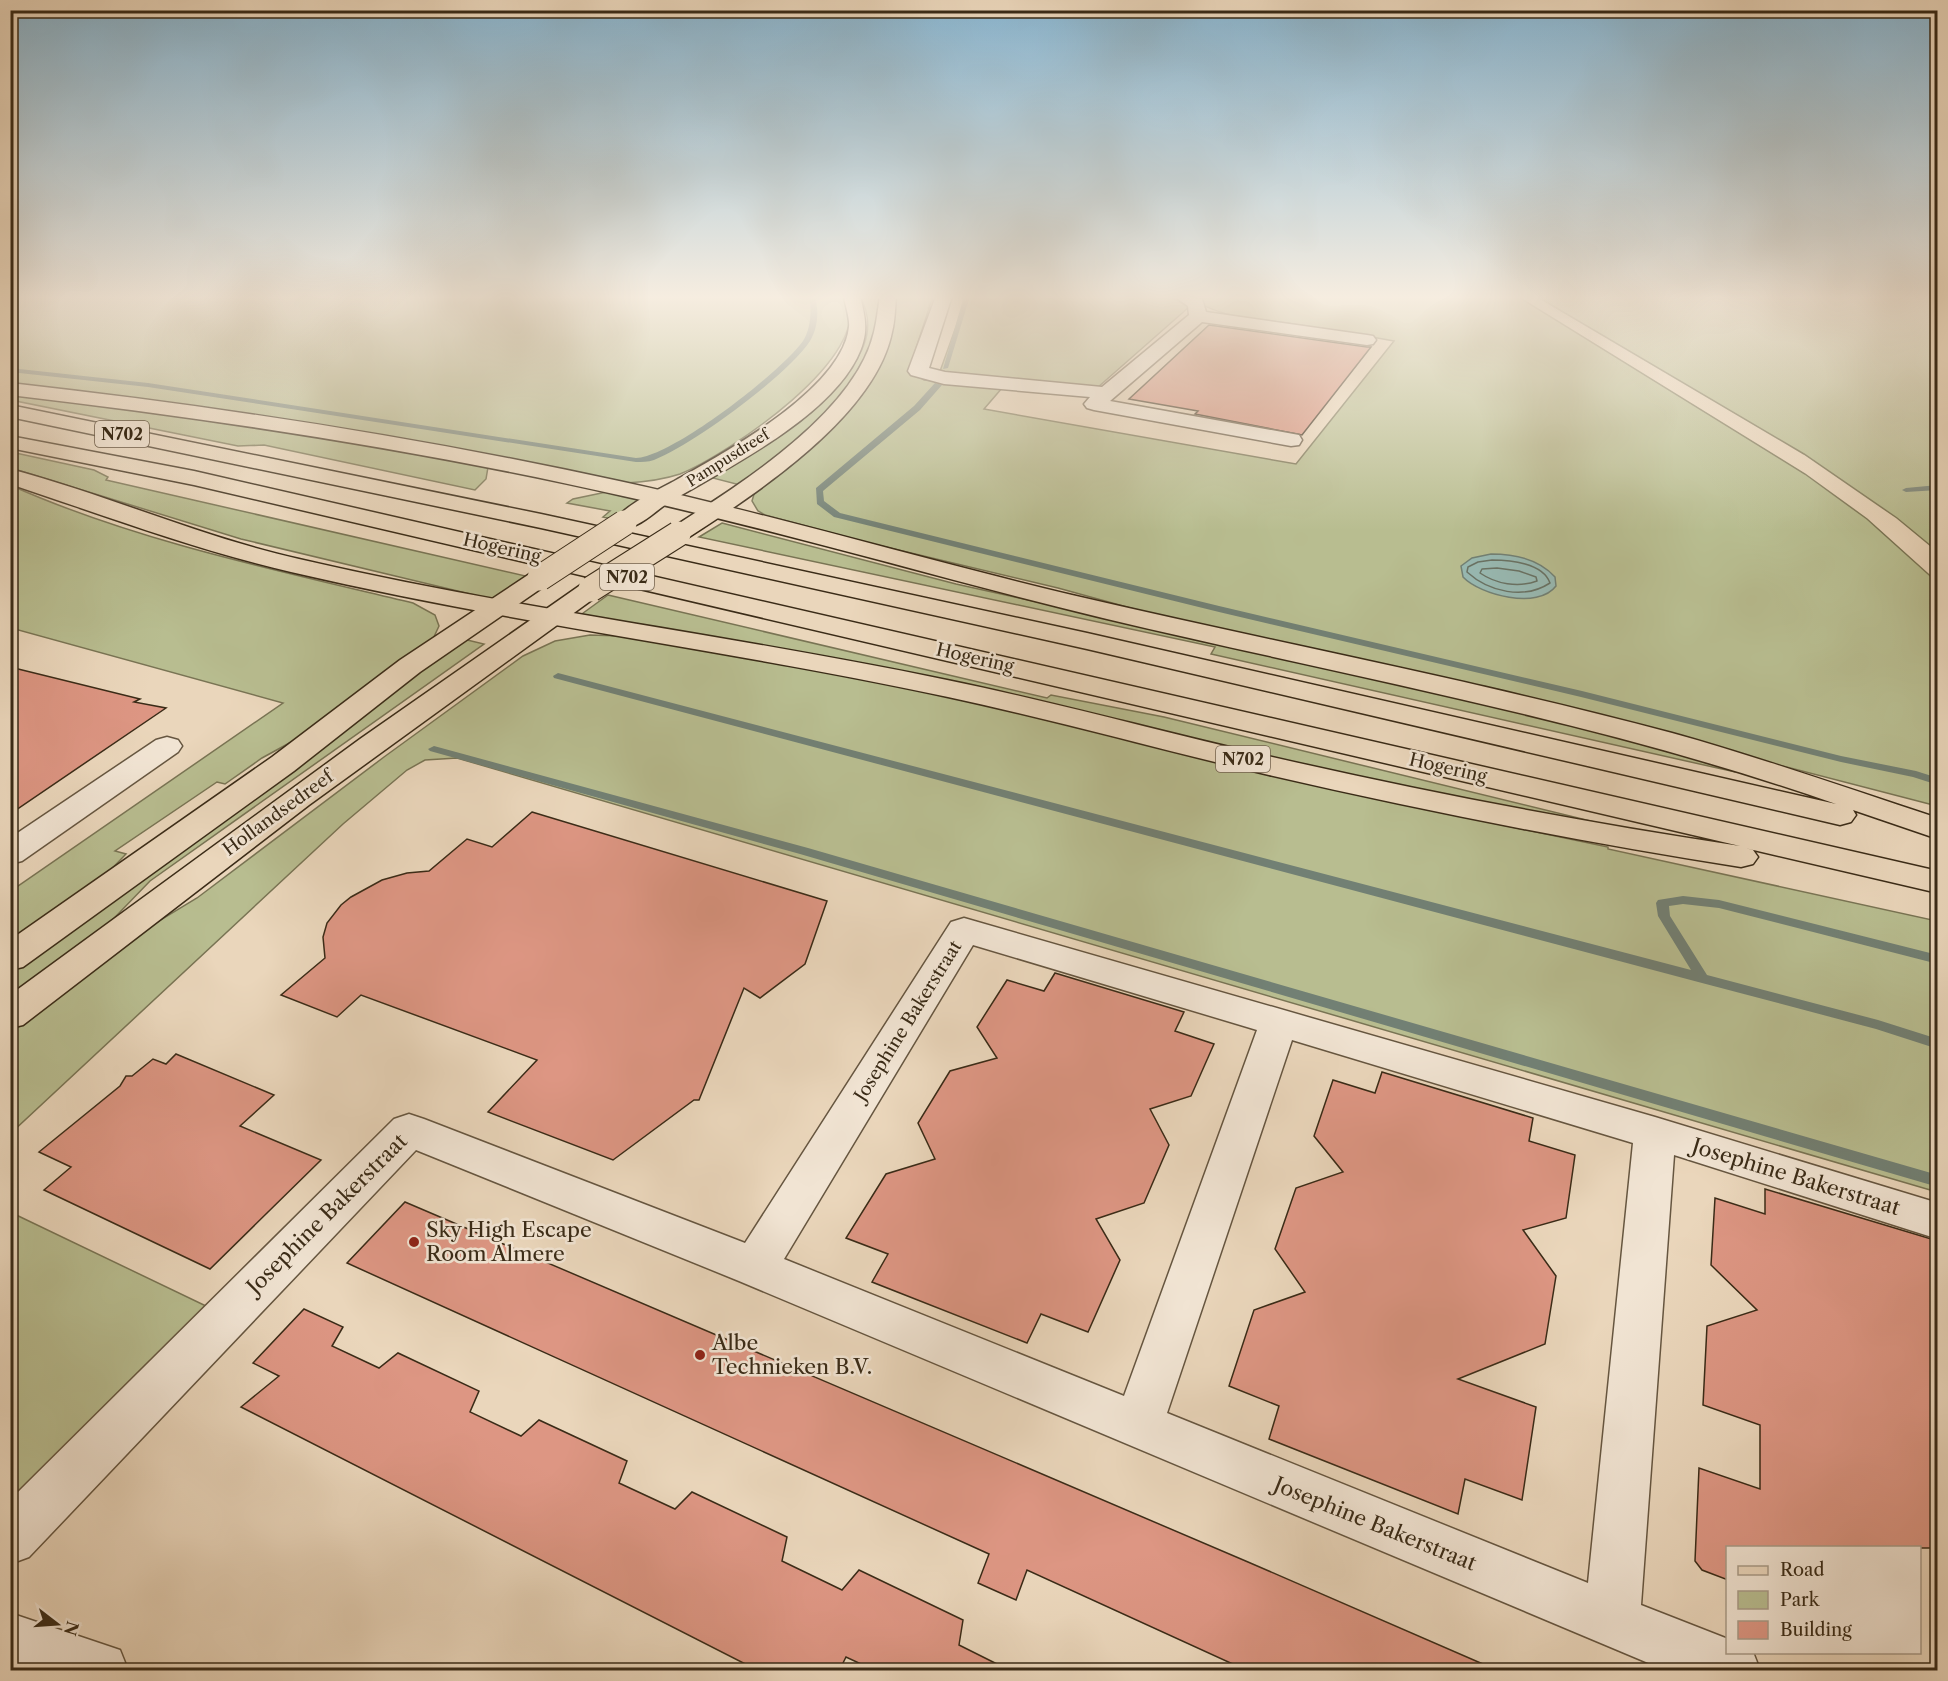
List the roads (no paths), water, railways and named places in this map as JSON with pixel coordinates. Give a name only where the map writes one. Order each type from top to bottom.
[{"type":"main road","name":"Pampusdreef","points":[[540,578],[660,498],[702,477],[754,444],[783,424],[826,386],[836,374]]},
{"type":"main road","name":"Pampusdreef","points":[[591,589],[713,512],[800,448],[828,420],[865,374]]},
{"type":"main road","name":"N702","points":[[10,389],[149,404],[363,437],[622,488],[1112,612],[1422,681],[1611,727],[1741,762],[1938,830]]},
{"type":"main road","name":"Hogering","points":[[10,411],[541,521],[1087,641],[1938,838]]},
{"type":"main road","name":"Hogering","points":[[10,441],[194,478],[507,549],[1938,884]]},
{"type":"main road","name":"N702","points":[[10,476],[171,531],[291,565],[551,617],[759,651],[951,689],[1267,765],[1607,836],[1938,884]]},
{"type":"main road","name":"Hollandsedreef","points":[[10,958],[273,771],[410,666],[540,578]]},
{"type":"main road","name":"Hollandsedreef","points":[[10,1015],[203,868],[591,589]]},
{"type":"street","points":[[931,374],[944,378],[1106,393]]},
{"type":"street","points":[[1128,374],[1094,404],[1291,440]]},
{"type":"street","points":[[10,854],[167,746]]},
{"type":"street","name":"Josephine Bakerstraat","points":[[755,1267],[964,930],[1654,1134],[1938,1221]]},
{"type":"street","points":[[1138,1426],[1278,1024]]},
{"type":"street","name":"Josephine Bakerstraat","points":[[10,1538],[409,1130],[755,1267],[1732,1671]]},
{"type":"street","points":[[1612,1621],[1654,1134]]},
{"type":"street","points":[[10,1641],[100,1671]]},
{"type":"water","points":[[1491,554],[1508,555],[1534,562],[1555,577],[1556,586],[1548,593],[1536,597],[1509,597],[1482,589],[1463,577],[1461,566],[1472,558]]},
{"type":"waterway","points":[[51,374],[148,385],[636,460],[650,459],[686,440],[775,374]]},
{"type":"waterway","points":[[938,385],[917,408],[819,490],[820,502],[837,515],[1219,609],[1582,694],[1841,759],[1916,774],[1938,782]]},
{"type":"waterway","points":[[1906,490],[1938,487]]},
{"type":"waterway","points":[[558,676],[1702,978]]},
{"type":"waterway","points":[[434,749],[804,851],[1938,1181]]},
{"type":"waterway","points":[[1702,978],[1664,916],[1662,903],[1683,900],[1719,904],[1938,960]]},
{"type":"waterway","points":[[1702,978],[1878,1025],[1938,1044]]},
{"type":"place","name":"Sky High Escape Room Almere","points":[[414,1242]]},
{"type":"place","name":"Albe Technieken B.V.","points":[[700,1355]]}]
